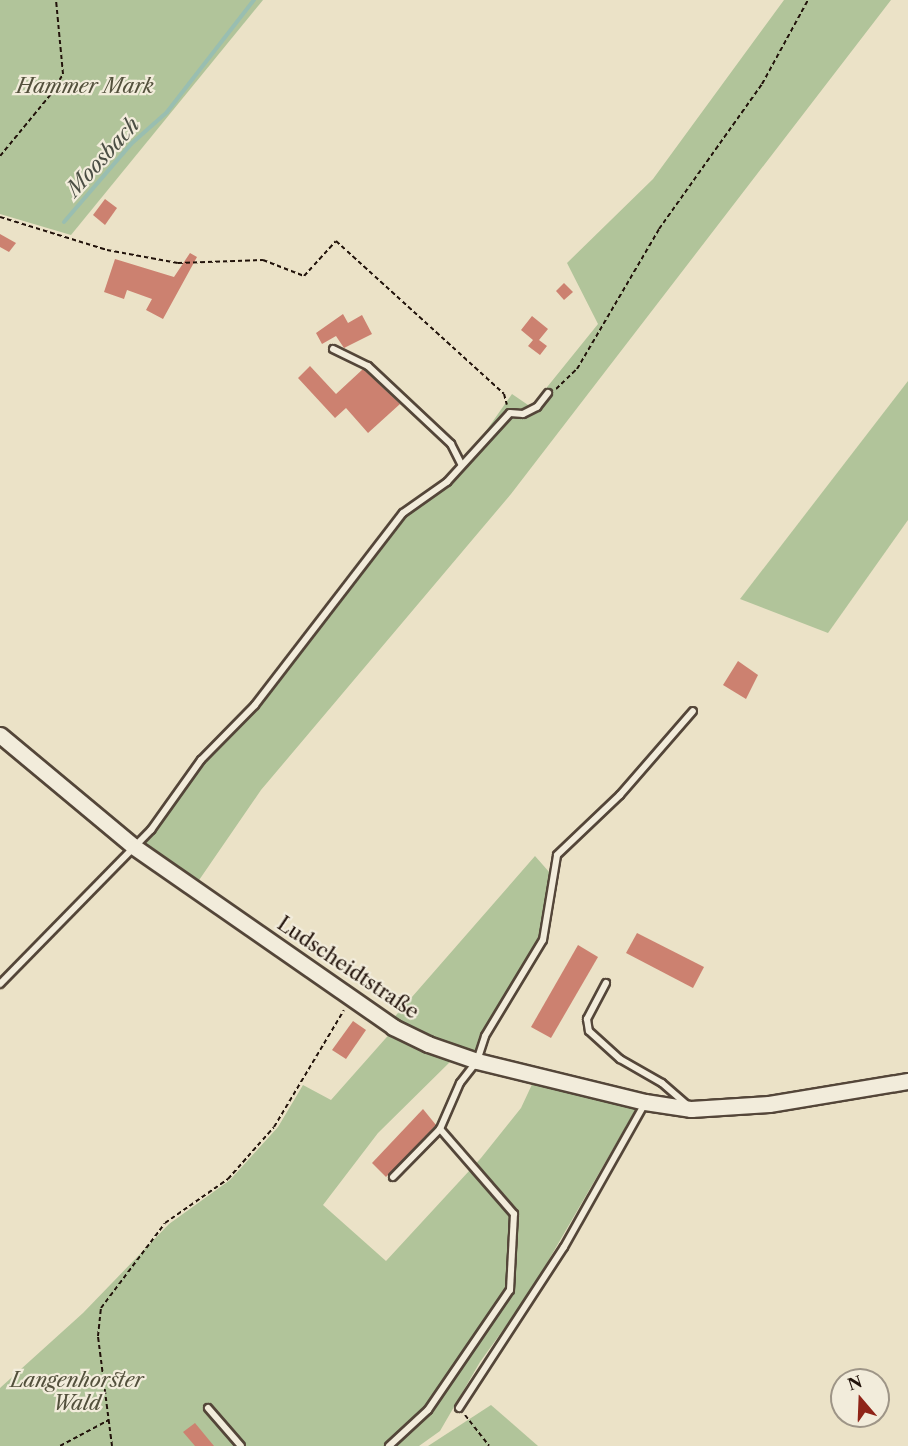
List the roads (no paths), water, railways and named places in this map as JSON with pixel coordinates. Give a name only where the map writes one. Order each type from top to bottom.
[{"type":"street","name":"Ludscheidtstraße","points":[[0,735],[134,846],[410,1037],[477,1061],[645,1102],[691,1109],[769,1104],[908,1081]]},
{"type":"lane","points":[[333,349],[368,366],[451,444],[461,464]]},
{"type":"lane","points":[[0,984],[151,830],[201,760],[267,690],[403,513],[447,482],[510,413],[530,411],[548,393]]},
{"type":"lane","points":[[393,1177],[440,1130],[460,1083],[477,1061],[485,1036],[543,940],[557,855],[620,795],[693,711]]},
{"type":"lane","points":[[606,983],[587,1019],[589,1031],[620,1059],[663,1083],[691,1109]]},
{"type":"lane","points":[[459,1408],[558,1257],[645,1102]]},
{"type":"lane","points":[[388,1446],[428,1410],[510,1290],[514,1214],[440,1130]]},
{"type":"lane","points":[[208,1408],[241,1446]]},
{"type":"waterway","name":"Moosbach","points":[[64,222],[131,144],[167,112],[254,0]]},
{"type":"park label","name":"Hammer Mark","points":[[85,86]]},
{"type":"park label","name":"Langenhorster Wald","points":[[77,1392]]}]
